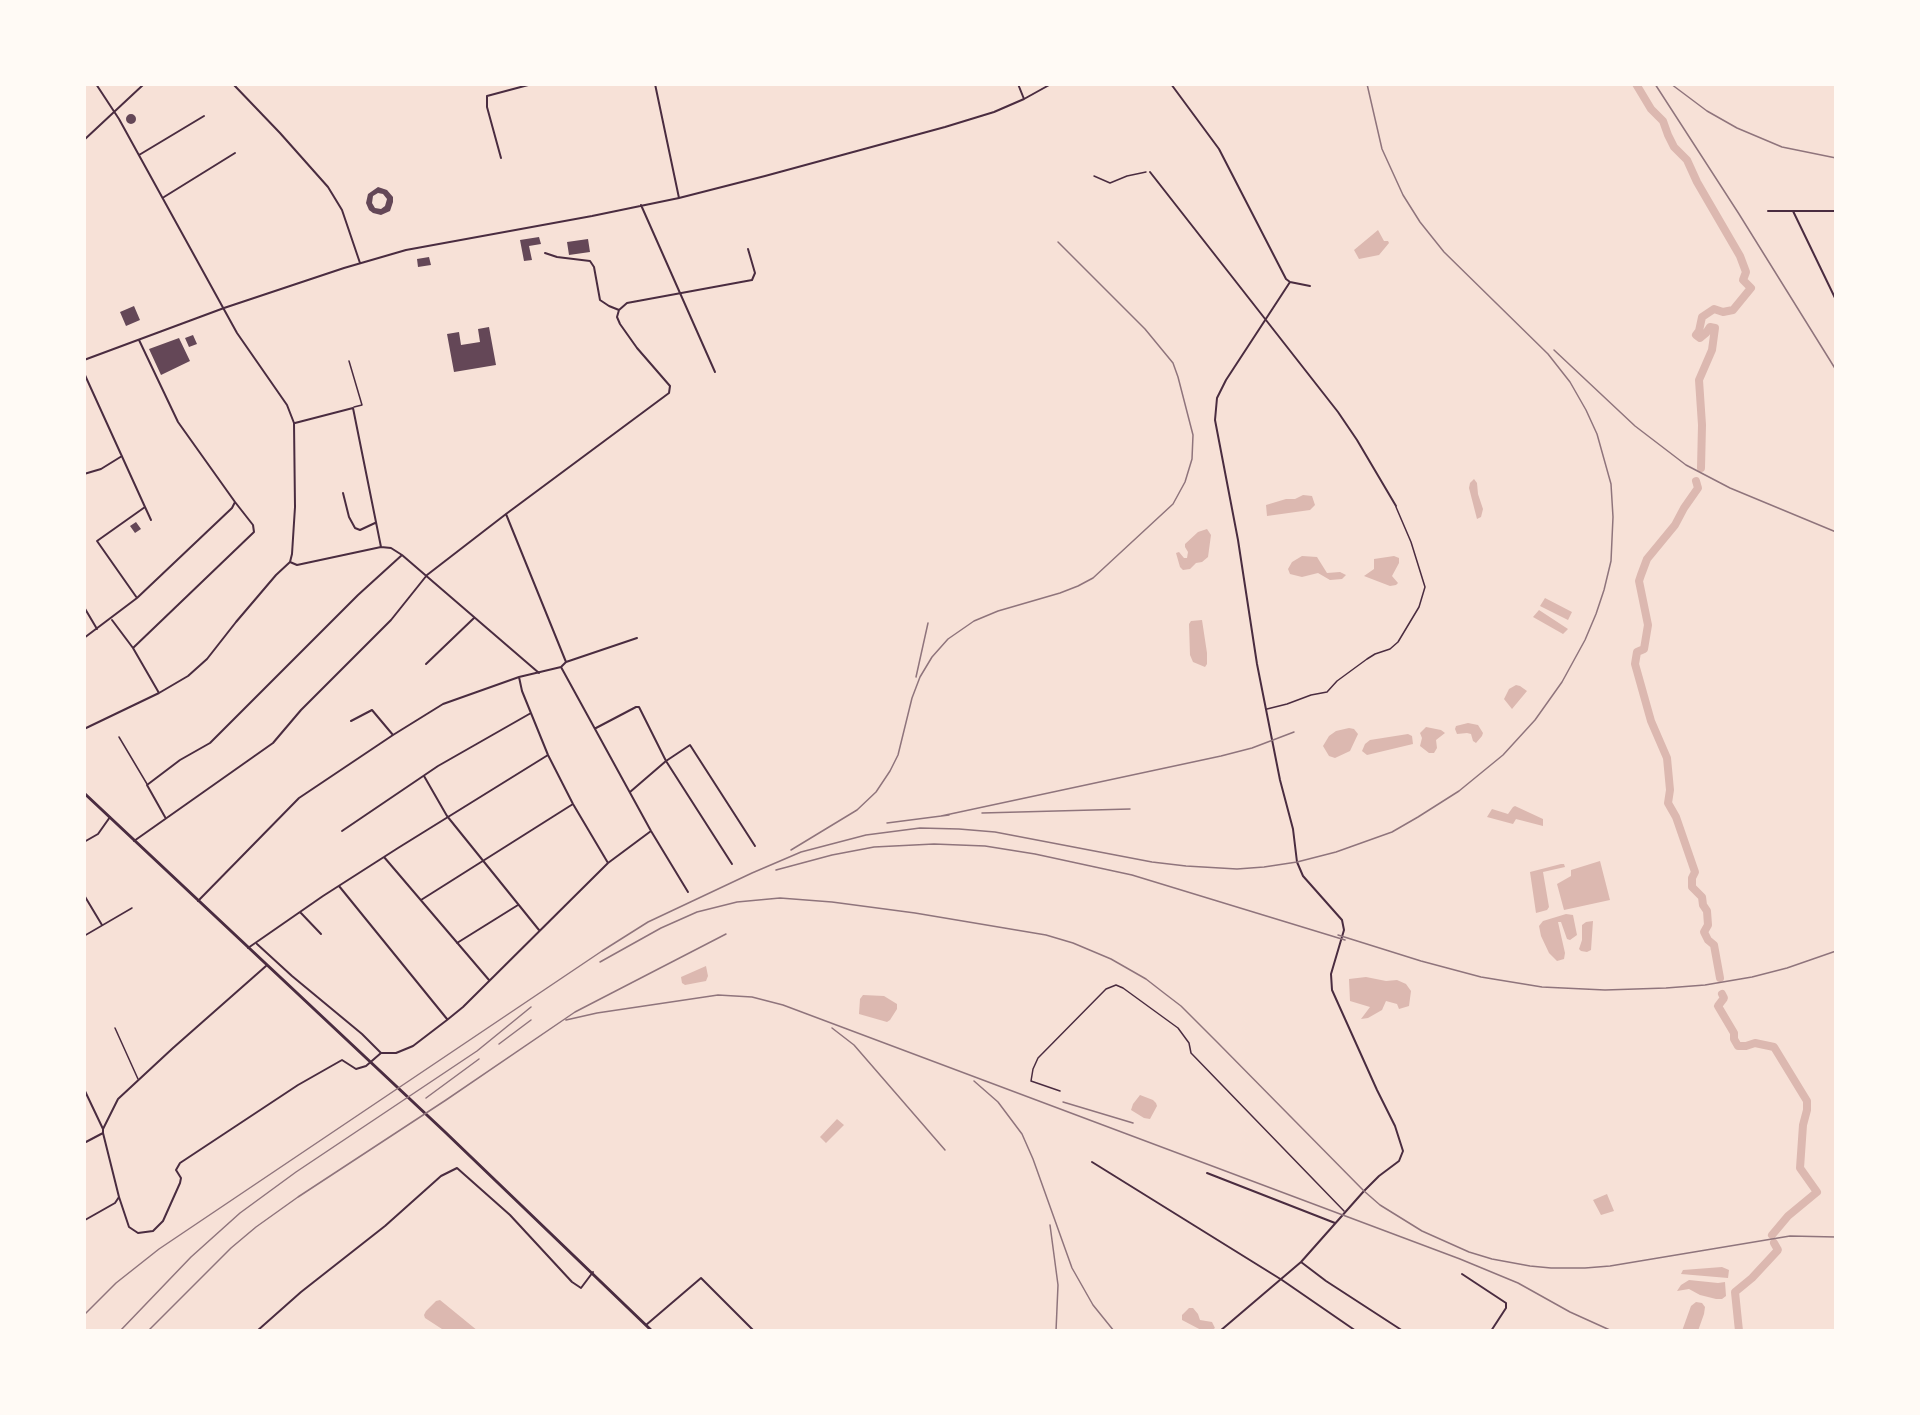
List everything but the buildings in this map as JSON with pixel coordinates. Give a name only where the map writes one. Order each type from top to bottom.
[{"type":"main road","points":[[84,793],[445,1132],[652,1331]]},
{"type":"street","points":[[84,729],[159,693],[188,676],[207,659],[243,614],[290,562],[295,507],[294,423],[287,405],[253,357],[96,84]]},
{"type":"street","points":[[84,140],[144,84]]},
{"type":"street","points":[[233,84],[328,187],[342,210],[360,263]]},
{"type":"street","points":[[501,158],[487,107],[487,96],[532,84]]},
{"type":"street","points":[[656,84],[679,198]]},
{"type":"street","points":[[1018,84],[1024,99]]},
{"type":"street","points":[[84,360],[224,308],[360,263],[424,246],[679,198],[994,112],[1051,84]]},
{"type":"street","points":[[1171,84],[1220,149],[1286,279],[1310,286]]},
{"type":"street","points":[[139,156],[204,116]]},
{"type":"street","points":[[162,198],[235,153]]},
{"type":"street","points":[[1150,172],[1338,412],[1396,506]]},
{"type":"street","points":[[641,205],[715,372]]},
{"type":"street","points":[[1768,211],[1836,211]]},
{"type":"street","points":[[1793,211],[1836,300]]},
{"type":"street","points":[[134,841],[273,743],[301,710],[391,620],[427,575],[669,393],[670,386],[637,348],[620,324],[617,317],[619,310],[627,303],[752,280],[755,273],[748,249]]},
{"type":"street","points":[[545,253],[590,261],[594,267],[600,300],[619,310]]},
{"type":"street","points":[[1220,1331],[1301,1262],[1379,1176],[1399,1161],[1403,1151],[1395,1126],[1332,990],[1331,974],[1344,930],[1342,920],[1303,876],[1297,862],[1293,829],[1280,780],[1266,709],[1238,540],[1220,454],[1215,411],[1217,398],[1226,380],[1290,282]]},
{"type":"street","points":[[133,648],[254,532],[254,527],[178,422],[139,340]]},
{"type":"street","points":[[84,373],[151,520]]},
{"type":"street","points":[[294,423],[353,408],[381,547]]},
{"type":"street","points":[[84,474],[101,469],[122,456]]},
{"type":"street","points":[[343,493],[348,517],[354,528],[360,530],[375,522]]},
{"type":"street","points":[[84,638],[137,598],[232,508],[235,502]]},
{"type":"street","points":[[137,598],[97,541],[145,507]]},
{"type":"street","points":[[506,514],[566,662]]},
{"type":"street","points":[[290,562],[297,565],[381,547],[392,548],[427,575],[539,673]]},
{"type":"street","points":[[165,817],[147,785],[180,760],[210,743],[358,595],[402,555]]},
{"type":"street","points":[[84,607],[97,629]]},
{"type":"street","points":[[426,664],[474,618]]},
{"type":"street","points":[[111,619],[133,648],[159,693]]},
{"type":"street","points":[[198,901],[299,798],[443,704],[519,677],[561,667],[566,662],[637,639]]},
{"type":"street","points":[[561,667],[651,831],[688,892]]},
{"type":"street","points":[[519,677],[522,691],[548,755],[573,804],[608,863]]},
{"type":"street","points":[[596,729],[638,707],[666,761],[732,864]]},
{"type":"street","points":[[351,721],[372,710],[393,735]]},
{"type":"street","points":[[342,831],[438,766],[531,713]]},
{"type":"street","points":[[630,792],[666,761],[690,745],[755,846]]},
{"type":"street","points":[[248,948],[447,816],[548,755]]},
{"type":"street","points":[[424,776],[447,816],[538,930]]},
{"type":"street","points":[[421,900],[573,804]]},
{"type":"street","points":[[84,842],[98,834],[110,818]]},
{"type":"street","points":[[84,1089],[103,1129],[119,1197],[129,1227],[138,1233],[153,1231],[163,1221],[180,1183],[181,1178],[176,1170],[180,1163],[298,1085],[342,1060],[356,1069],[366,1066],[381,1053],[396,1053],[413,1046],[447,1020],[608,863],[651,831]]},
{"type":"street","points":[[384,857],[489,980]]},
{"type":"street","points":[[339,886],[447,1020]]},
{"type":"street","points":[[84,895],[102,925]]},
{"type":"street","points":[[457,944],[518,905]]},
{"type":"street","points":[[300,912],[321,934]]},
{"type":"street","points":[[256,943],[292,976],[363,1034],[381,1053]]},
{"type":"street","points":[[103,1129],[118,1099],[173,1047],[266,966]]},
{"type":"street","points":[[84,1143],[103,1133]]},
{"type":"street","points":[[1092,1162],[1282,1280],[1356,1331]]},
{"type":"street","points":[[257,1331],[301,1292],[385,1226],[441,1176],[457,1168],[510,1215],[572,1282],[581,1288],[592,1272]]},
{"type":"street","points":[[1207,1173],[1335,1223]]},
{"type":"street","points":[[84,1222],[115,1203],[119,1197]]},
{"type":"street","points":[[1301,1262],[1403,1331]]},
{"type":"street","points":[[1462,1274],[1506,1303],[1506,1308],[1491,1331]]},
{"type":"street","points":[[646,1324],[701,1278],[754,1331]]},
{"type":"lane","points":[[349,361],[362,405],[353,408]]},
{"type":"lane","points":[[1266,709],[1326,692],[1336,681],[1367,659],[1395,646],[1423,599],[1425,587],[1424,576],[1396,506]]},
{"type":"lane","points":[[119,737],[147,785]]},
{"type":"lane","points":[[84,936],[132,908]]},
{"type":"lane","points":[[1060,1091],[1031,1081],[1038,1058],[1106,988],[1116,986],[1123,988],[1178,1028],[1189,1043],[1191,1053],[1345,1212]]},
{"type":"lane","points":[[115,1028],[138,1080]]},
{"type":"path","points":[[1094,176],[1110,183],[1127,176],[1150,172]]},
{"type":"shaded area","points":[[1378,230],[1384,241],[1389,243],[1379,255],[1359,259],[1354,250]]},
{"type":"shaded area","points":[[1474,479],[1483,509],[1481,517],[1477,519],[1469,488]]},
{"type":"shaded area","points":[[1303,495],[1312,496],[1315,505],[1310,510],[1267,516],[1266,505]]},
{"type":"shaded area","points":[[1207,529],[1211,535],[1208,557],[1190,569],[1183,570],[1176,553],[1179,552],[1187,558],[1188,552],[1185,544],[1198,532]]},
{"type":"shaded area","points":[[1302,556],[1317,557],[1327,573],[1340,572],[1346,575],[1342,579],[1330,580],[1318,573],[1302,577],[1290,574],[1288,569],[1292,562]]},
{"type":"shaded area","points":[[1394,556],[1399,558],[1399,563],[1392,576],[1398,583],[1396,585],[1390,586],[1364,576],[1374,569],[1374,559]]},
{"type":"shaded area","points":[[1545,598],[1572,612],[1568,620],[1540,606]]},
{"type":"shaded area","points":[[1539,610],[1568,629],[1563,634],[1533,617]]},
{"type":"shaded area","points":[[1202,620],[1207,653],[1205,667],[1193,662],[1190,655],[1189,624],[1191,621]]},
{"type":"shaded area","points":[[1516,685],[1527,691],[1512,709],[1504,699],[1509,689]]},
{"type":"shaded area","points":[[1468,723],[1478,725],[1483,733],[1476,743],[1471,734],[1457,734],[1455,729],[1456,726]]},
{"type":"shaded area","points":[[1426,727],[1445,733],[1436,740],[1437,748],[1434,753],[1429,753],[1420,746],[1422,738],[1420,733]]},
{"type":"shaded area","points":[[1354,729],[1358,734],[1350,751],[1335,758],[1329,756],[1323,746],[1329,736],[1336,731]]},
{"type":"shaded area","points":[[1408,734],[1412,736],[1413,744],[1367,755],[1362,751],[1370,740]]},
{"type":"shaded area","points":[[1515,806],[1543,819],[1543,826],[1516,819],[1513,824],[1487,817],[1492,809],[1508,814]]},
{"type":"shaded area","points":[[1600,861],[1610,900],[1564,910],[1557,884],[1571,876],[1571,870]]},
{"type":"shaded area","points":[[1561,864],[1565,867],[1543,872],[1549,907],[1547,910],[1536,913],[1530,872]]},
{"type":"shaded area","points":[[1566,914],[1573,915],[1577,935],[1570,940],[1567,939],[1561,922],[1558,922],[1565,953],[1564,959],[1557,961],[1549,953],[1539,926],[1543,921]]},
{"type":"shaded area","points":[[1593,921],[1591,950],[1581,951],[1579,949],[1582,940],[1582,925]]},
{"type":"shaded area","points":[[706,966],[708,976],[706,981],[685,985],[682,983],[681,977]]},
{"type":"shaded area","points":[[1366,977],[1386,981],[1397,980],[1406,984],[1411,991],[1409,1006],[1399,1009],[1397,1004],[1386,1001],[1382,1010],[1368,1018],[1361,1019],[1370,1007],[1350,1001],[1349,979]]},
{"type":"shaded area","points":[[863,995],[884,996],[897,1004],[897,1009],[890,1020],[887,1022],[859,1014],[860,999]]},
{"type":"shaded area","points":[[1140,1095],[1156,1103],[1157,1106],[1150,1119],[1131,1110]]},
{"type":"shaded area","points":[[837,1119],[844,1125],[826,1143],[820,1137]]},
{"type":"shaded area","points":[[1607,1194],[1614,1211],[1601,1215],[1593,1200]]},
{"type":"shaded area","points":[[1722,1267],[1729,1270],[1728,1278],[1681,1274],[1683,1270]]},
{"type":"shaded area","points":[[1689,1280],[1725,1282],[1726,1296],[1716,1299],[1700,1295],[1689,1289],[1677,1291]]},
{"type":"shaded area","points":[[440,1300],[478,1331],[445,1331],[425,1318],[426,1311]]},
{"type":"shaded area","points":[[1696,1302],[1702,1303],[1705,1307],[1698,1331],[1682,1331],[1691,1306]]},
{"type":"shaded area","points":[[1189,1308],[1193,1308],[1200,1320],[1212,1322],[1215,1328],[1211,1331],[1203,1331],[1182,1320],[1182,1315]]},
{"type":"waterway","points":[[1636,84],[1651,109],[1663,121],[1674,147],[1687,160],[1697,182],[1740,256],[1746,272],[1743,280],[1751,288],[1733,310],[1723,312],[1714,309],[1702,317],[1696,335],[1700,338],[1710,327],[1715,328],[1712,350],[1699,380],[1702,425],[1701,468]]},
{"type":"waterway","points":[[1696,481],[1698,488],[1675,525],[1647,559],[1641,575],[1639,581],[1648,625],[1644,649],[1637,652],[1635,664],[1651,721],[1667,758],[1670,790],[1668,803],[1676,817],[1695,872],[1692,887],[1702,897],[1707,911],[1708,925],[1704,932],[1714,945],[1720,978]]},
{"type":"waterway","points":[[1722,994],[1724,998],[1718,1006],[1734,1033],[1738,1046],[1755,1043],[1774,1047],[1807,1101],[1800,1168],[1817,1192],[1788,1216],[1772,1235]]},
{"type":"waterway","points":[[1739,1331],[1735,1292],[1752,1278],[1778,1250],[1774,1243]]},
{"type":"railway","points":[[84,1315],[116,1283],[159,1249],[602,951],[648,922],[801,852],[866,835],[920,828],[959,829],[995,832],[1152,862],[1237,869],[1264,867],[1297,862],[1336,852],[1392,832],[1459,791],[1503,755],[1535,720],[1562,682],[1596,614],[1611,561],[1613,517],[1611,484],[1597,434],[1570,382],[1548,354],[1444,252],[1420,222],[1403,195],[1382,149],[1367,84]]},
{"type":"railway","points":[[1655,84],[1836,370]]},
{"type":"railway","points":[[1671,84],[1707,111],[1737,128],[1782,147],[1836,158]]},
{"type":"railway","points":[[791,850],[857,810],[876,792],[898,755],[912,698],[920,677],[932,657],[948,639],[974,621],[998,611],[1060,593],[1093,578],[1173,504],[1185,482],[1192,459],[1193,435],[1173,363],[1145,329],[1058,242]]},
{"type":"railway","points":[[1554,350],[1635,426],[1686,465],[1730,488],[1836,532]]},
{"type":"railway","points":[[916,677],[928,623]]},
{"type":"railway","points":[[941,816],[1221,756],[1252,748],[1294,732]]},
{"type":"railway","points":[[982,813],[1130,809]]},
{"type":"railway","points":[[887,823],[949,815]]},
{"type":"railway","points":[[776,870],[832,855],[874,847],[934,844],[985,846],[1035,854],[1132,875],[1345,940]]},
{"type":"railway","points":[[600,962],[661,928],[697,912],[737,902],[780,898],[915,913],[1046,935],[1073,943],[1111,959],[1146,979],[1181,1006],[1380,1205],[1422,1231],[1469,1252],[1530,1266],[1585,1268],[1610,1266],[1790,1236],[1836,1237]]},
{"type":"railway","points":[[148,1331],[231,1248],[298,1197],[575,1012],[726,934]]},
{"type":"railway","points":[[1338,935],[1481,977],[1542,987],[1605,990],[1705,985],[1787,968],[1836,951]]},
{"type":"railway","points":[[566,1020],[597,1013],[718,995],[752,997],[783,1005],[1460,1259],[1518,1283],[1570,1312],[1612,1331]]},
{"type":"railway","points":[[120,1331],[191,1257],[240,1213],[296,1172],[477,1051],[531,1007]]},
{"type":"railway","points":[[499,1044],[531,1020]]},
{"type":"railway","points":[[832,1028],[854,1045],[945,1150]]},
{"type":"railway","points":[[426,1098],[479,1059]]},
{"type":"railway","points":[[974,1081],[998,1102],[1022,1134],[1072,1268],[1093,1305],[1114,1331]]},
{"type":"railway","points":[[1063,1102],[1133,1123]]},
{"type":"railway","points":[[1050,1225],[1058,1285],[1056,1331]]}]
